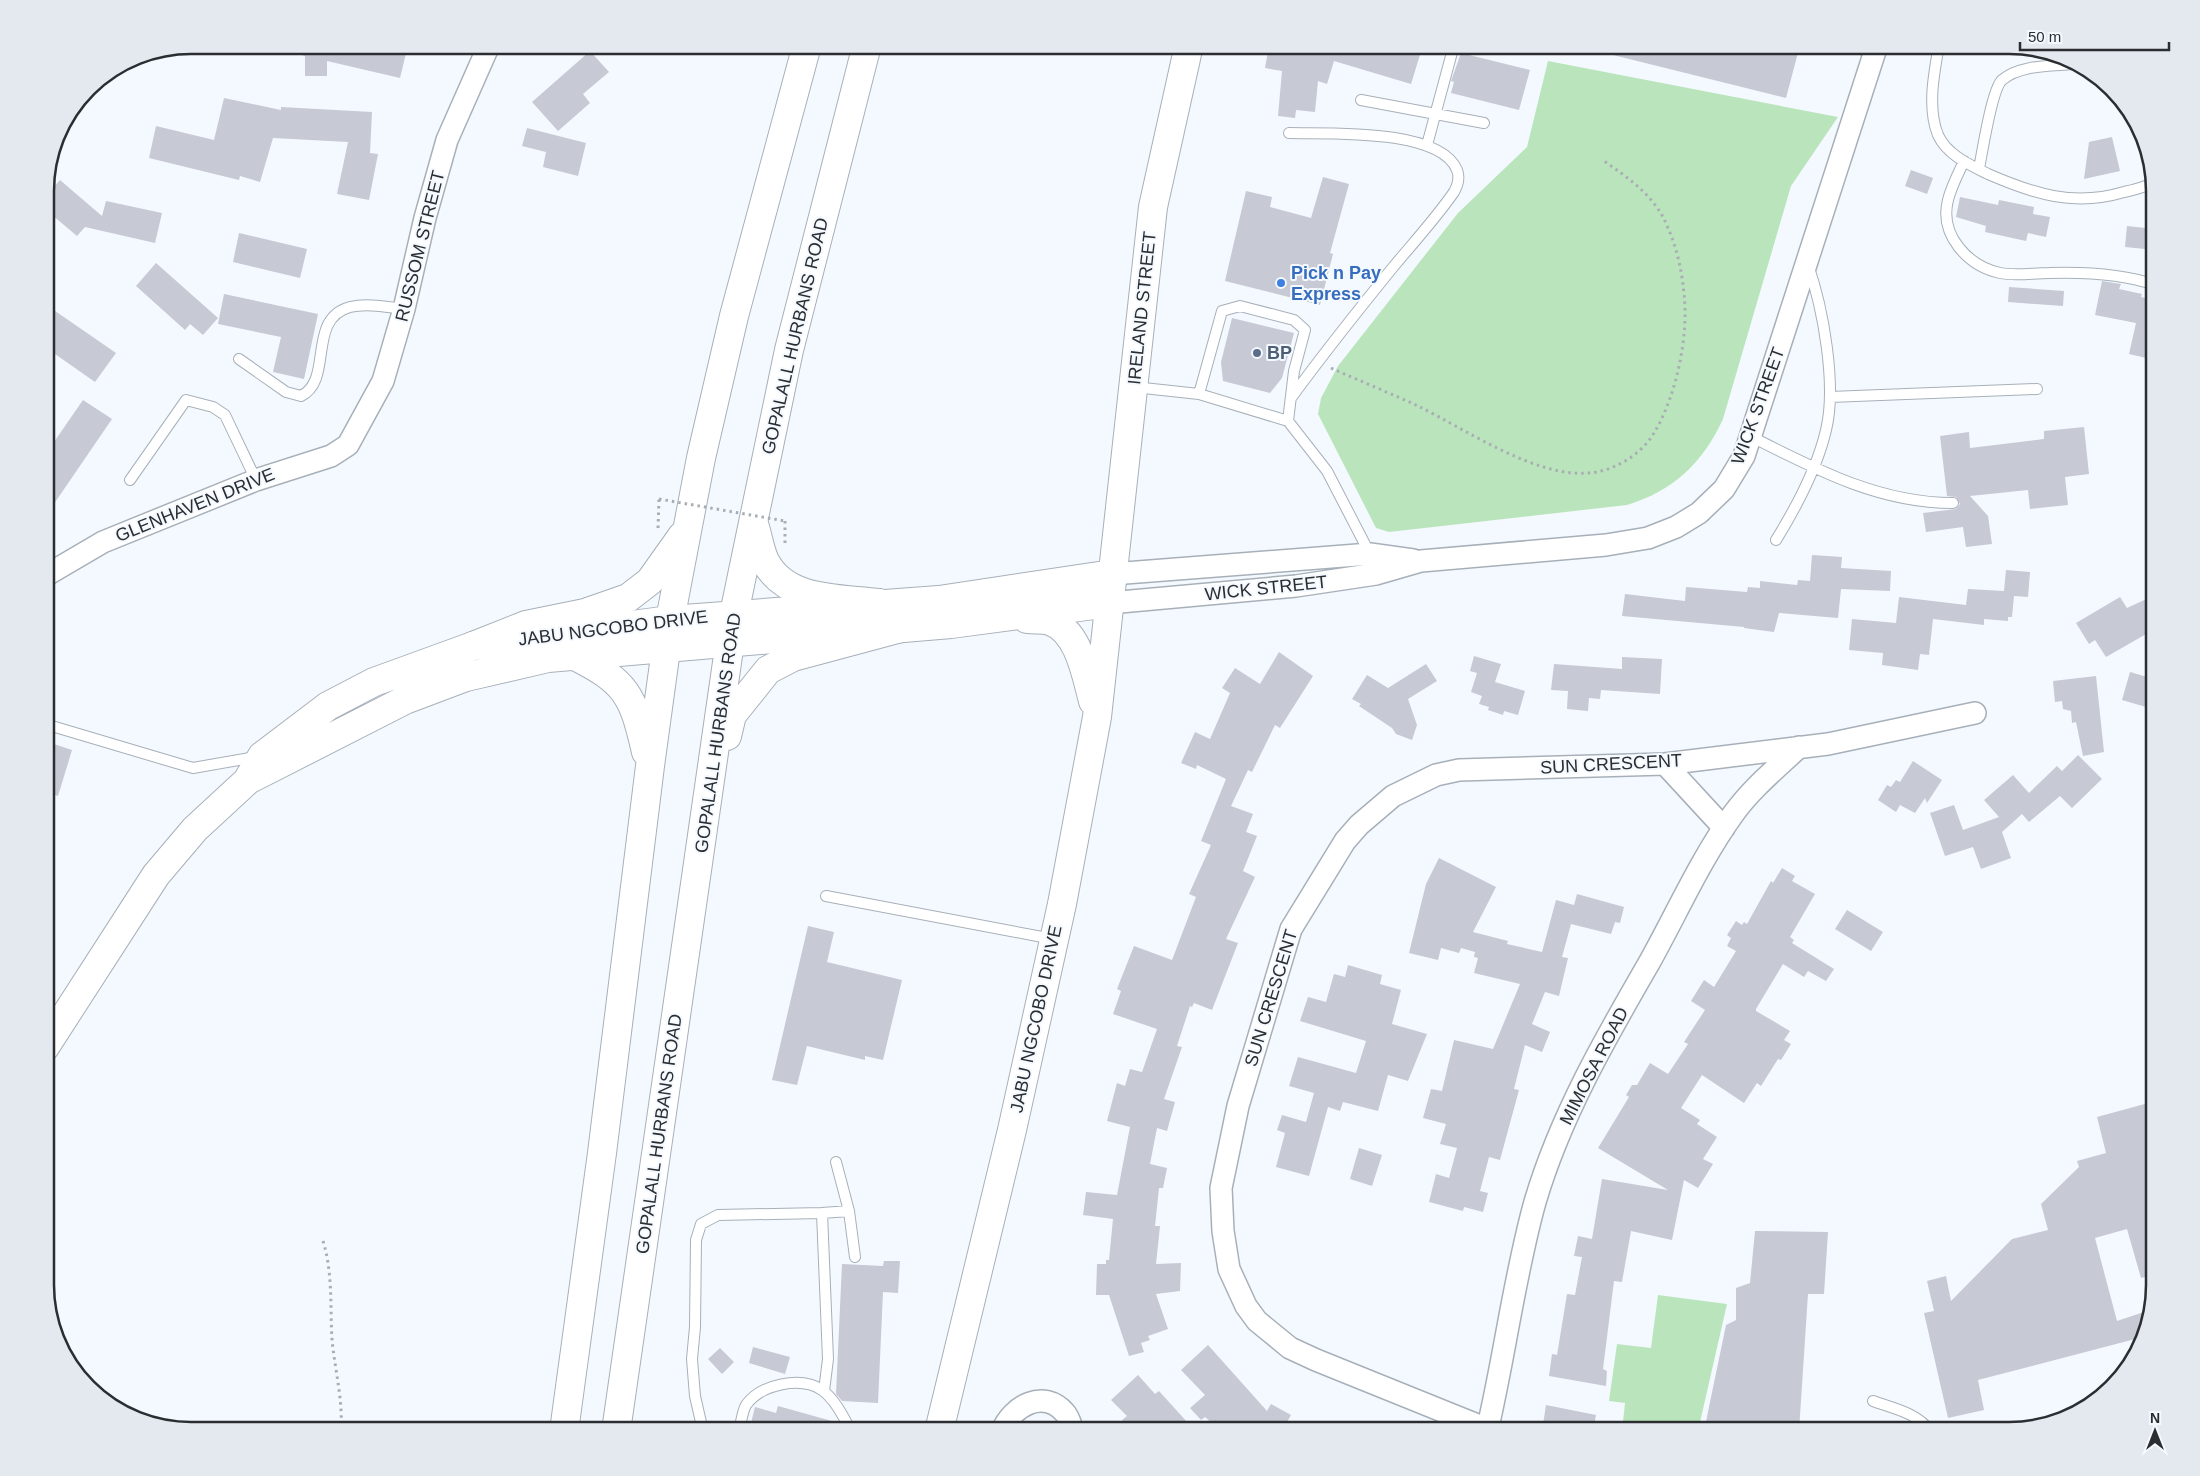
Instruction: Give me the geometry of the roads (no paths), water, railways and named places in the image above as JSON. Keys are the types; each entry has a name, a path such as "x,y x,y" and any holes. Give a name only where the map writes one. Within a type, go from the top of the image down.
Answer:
{"main road":[{"path":"565,1422 670,620 700,458 734,316 805,54"},
{"name":"GOPALALL HURBANS ROAD","path":"617,1422 702,847 734,614 789,350 865,54"},
{"name":"IRELAND STREET","path":"1112,574 1153,208 1188,54"},
{"path":"753,521 765,561 780,580 788,586 809,595 879,602"},
{"path":"473,646 526,625 585,613 628,598 650,582 689,523"},
{"name":"JABU NGCOBO DRIVE","path":"247,781 262,756 328,706 374,682 473,646 670,620 879,602 939,600 1112,574 1097,717 1054,939 1012,1130 941,1422"},
{"name":"JABU NGCOBO DRIVE","path":"54,1033 156,875 195,829 247,781 405,700 466,677 548,658 951,624 1109,603"},
{"path":"1000,616 1050,621 1062,628 1081,654 1097,717"},
{"path":"702,847 732,715 768,670 793,657 900,628"},
{"path":"573,655 616,680 629,696 637,714 650,766"}],"street":[{"name":"RUSSOM STREET","path":"348,445 383,381 404,309 425,218 447,140 485,54"},
{"name":"WICK STREET","path":"1109,603 1296,586 1376,574 1421,561 1606,545 1648,538 1676,527 1699,513 1724,489 1744,456 1874,54"},
{"name":"GLENHAVEN DRIVE","path":"54,571 103,542 256,480 331,456 348,445"},
{"name":"WICK STREET","path":"1112,574 1370,554 1421,561"},
{"name":"SUN CRESCENT","path":"1467,1422 1290,1348 1257,1321 1246,1306 1229,1269 1223,1231 1222,1188 1238,1106 1291,929 1345,841 1359,824 1376,809 1415,784 1436,775 1459,770 1665,764 1799,747 1878,734 1975,713"},
{"name":"MIMOSA ROAD","path":"1489,1422 1520,1264 1536,1201 1568,1112 1604,1043 1724,828 1754,789 1799,747"},
{"path":"1665,764 1724,828"},
{"path":"1008,1422 1017,1408 1032,1402 1050,1402 1066,1413 1070,1422"}],"lane":[{"path":"1427,145 1452,54"},
{"path":"1938,54 1933,97 1936,128 1944,145 1964,161 2025,190 2063,199 2111,196 2146,184"},
{"path":"1979,169 1994,96 2001,80 2023,70 2063,65"},
{"path":"1361,100 1484,123"},
{"path":"1289,134 1358,135 1427,145 1447,156 1458,172 1458,182 1454,191 1317,362 1291,398"},
{"path":"1964,161 1948,202 1948,216 1954,239 1970,261 1980,267 2003,274 2052,273 2096,275 2129,278 2146,283"},
{"path":"1776,540 1795,508 1813,468 1827,428 1830,397 1822,320 1807,262"},
{"path":"239,359 286,392 302,396 310,391 316,382 327,327 336,312 352,306 404,309"},
{"path":"1199,394 1222,311 1240,306 1294,320 1305,330 1294,371 1288,421"},
{"path":"1133,387 1199,394 1288,421 1328,471 1370,554 1376,574"},
{"path":"1830,397 2037,389"},
{"path":"130,480 186,400 213,407 225,415 256,480"},
{"path":"1750,436 1813,468 1885,495 1930,503 1953,503"},
{"path":"54,727 193,768 262,756"},
{"path":"826,896 1054,939"},
{"path":"836,1162 849,1211 855,1257"},
{"path":"701,1422 694,1396 692,1359 695,1326 696,1240 701,1224 718,1215 849,1211"},
{"path":"822,1213 828,1359 824,1391"},
{"path":"742,1422 746,1406 767,1388 807,1383 824,1391 846,1422"},
{"path":"1873,1401 1912,1416 1922,1422"}],"place":[{"name":"Pick n Pay Express","path":"1281,283"},
{"name":"BP","path":"1257,353"}]}
